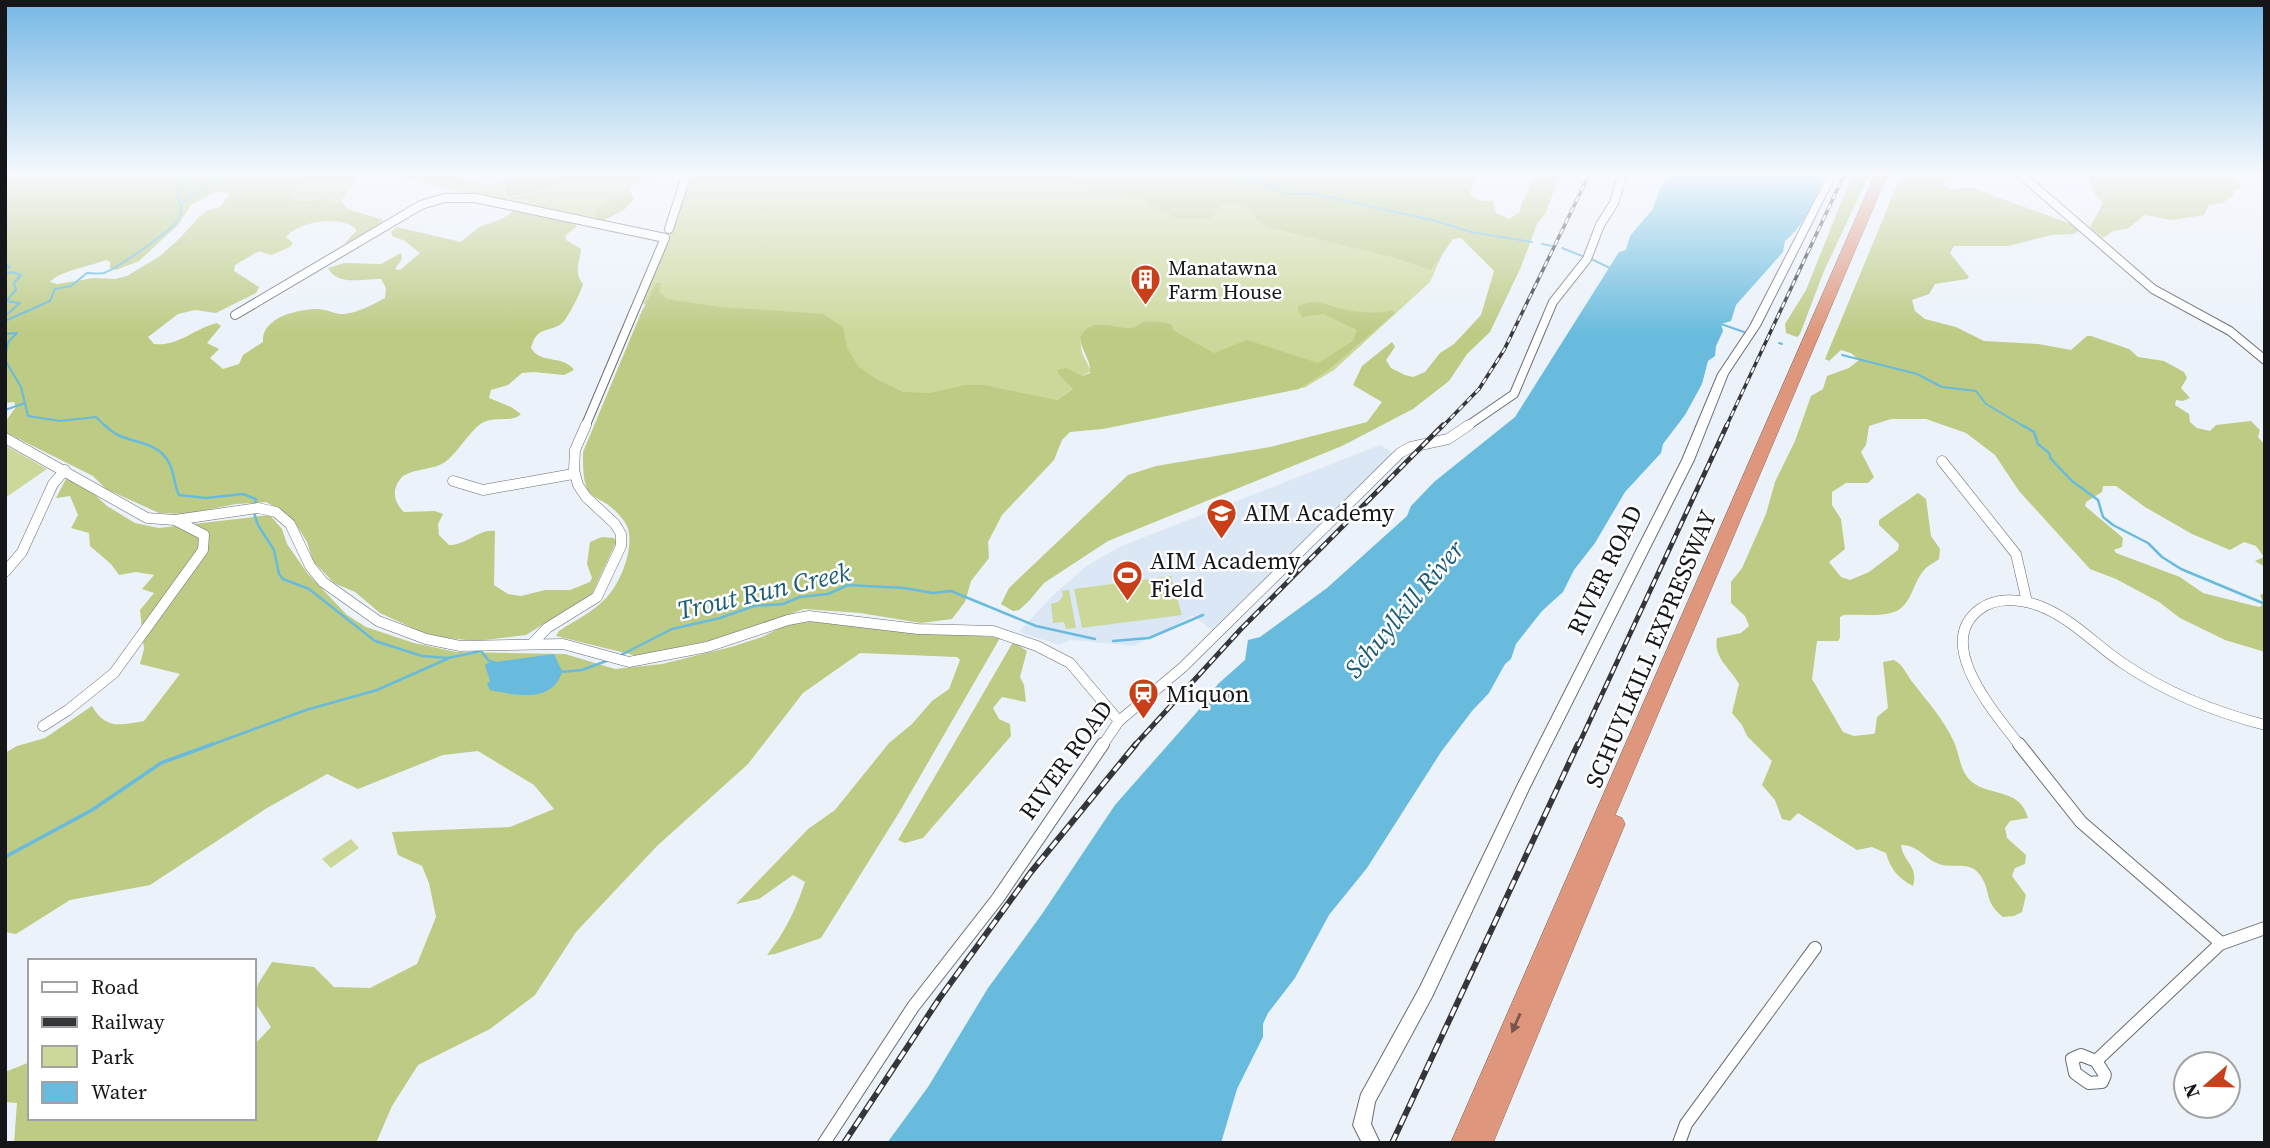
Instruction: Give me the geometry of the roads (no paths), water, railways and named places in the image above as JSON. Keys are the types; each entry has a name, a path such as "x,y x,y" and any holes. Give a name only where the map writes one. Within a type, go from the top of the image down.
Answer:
{"highway":[{"name":"SCHUYLKILL EXPRESSWAY","path":"1463,1143 1859,227"},
{"name":"SCHUYLKILL EXPRESSWAY","path":"1480,1143 1868,227"}],"street":[{"path":"235,315 385,227"},
{"path":"533,643 547,628 597,597 621,546 621,531 587,500 575,483 575,450 665,238 612,227"},
{"name":"RIVER ROAD","path":"824,1143 913,1007 998,898 1119,720 1183,667 1401,453 1411,447 1448,439 1514,394 1553,302 1587,259 1599,227"},
{"name":"RIVER ROAD","path":"1371,1143 1362,1125 1367,1100 1426,992 1500,834 1688,460 1723,374 1755,326 1806,227"},
{"path":"2080,227 2147,285 2230,331 2265,360"},
{"path":"5,438 141,516 154,520 175,520 254,509 276,512 285,519 318,577 386,625 418,637 453,645 564,644 592,650 617,660 636,661 707,648 788,620 809,616 918,629 993,631 1037,646 1070,663 1119,720"},
{"path":"1942,461 2016,554 2027,602"},
{"path":"5,572 22,552 53,484 65,470"},
{"path":"453,481 483,490 573,474"},
{"path":"43,726 114,673 203,550 204,535 175,520"},
{"path":"2221,943 2068,808 1978,686 1964,657 1966,626 1977,610 1995,601 2027,602 2059,615 2125,665 2167,690 2209,708 2265,725"},
{"path":"2096,1061 2221,943 2265,928"},
{"path":"1679,1143 1682,1130 1707,1094 1815,948"}],"water":[{"name":"Schuylkill River","path":"1638,227 1799,227 1785,241 1783,252 1736,305 1731,321 1721,324 1723,331 1715,356 1708,361 1702,384 1685,415 1663,444 1661,453 1625,492 1595,543 1574,570 1563,592 1542,611 1516,644 1511,659 1505,664 1489,693 1441,752 1367,868 1329,915 1295,978 1268,1013 1263,1024 1263,1037 1237,1089 1221,1143 887,1143 928,1087 988,988 1042,914 1115,805 1197,712 1218,684 1245,660 1248,640 1260,637 1327,588 1407,516 1411,506 1434,482 1515,417 1619,252 1626,250 1630,236"},
{"path":"554,654 562,671 551,689 532,695 490,690 485,665 488,663"}],"waterway":[{"path":"5,321 50,301 55,289 71,286 87,273 104,273 111,270 172,227"},
{"path":"1454,227 1532,242"},
{"path":"1542,244 1552,246"},
{"path":"1562,248 1585,257"},
{"path":"1591,259 1610,268"},
{"path":"5,263 10,267 5,270"},
{"path":"5,274 12,272 21,275 14,283 16,290 6,301 20,303 5,316"},
{"path":"1721,324 1744,332"},
{"path":"5,334 17,333 8,342 5,359"},
{"path":"1842,355 1917,374 1942,387 1976,391 1986,404 2025,427"},
{"path":"5,360 21,387 25,403"},
{"path":"5,410 25,403"},
{"path":"25,403 28,416 60,421 96,417 106,427"},
{"path":"105,425 119,436 159,451 171,467 179,495 206,498 243,494 256,499 254,507"},
{"path":"2022,425 2034,432 2038,444 2072,481 2098,500 2103,517 2113,525 2148,543 2162,557 2181,569 2265,604"},
{"path":"254,513 258,525 274,550 279,574 283,579 309,589 375,641 422,656 448,658 481,651 489,661 496,663"},
{"name":"Trout Run Creek","path":"621,655 672,629 720,618 754,606 783,604 800,597 828,594 848,585 904,588 933,593 951,591 1036,626 1095,639"},
{"name":"Trout Run Creek","path":"1113,641 1149,638 1203,615"},
{"path":"208,746 306,710 377,690 447,659"},
{"name":"Trout Run Creek","path":"561,672 582,670 609,660"},
{"path":"5,857 92,810 161,763 213,744"}],"railway":[{"path":"1442,427 1479,389 1504,350 1564,227"},
{"path":"1726,427 1820,227"},
{"path":"1134,746 1240,630 1443,425"},
{"path":"1578,746 1727,425"},
{"path":"844,1143 939,999 1031,872 1136,744"},
{"path":"1392,1143 1578,744"}],"place":[{"name":"Manatawna Farm House","path":"1145,307"},
{"name":"AIM Academy","path":"1221,540"},
{"name":"AIM Academy Field","path":"1127,602"},
{"name":"Miquon","path":"1143,721"}]}
